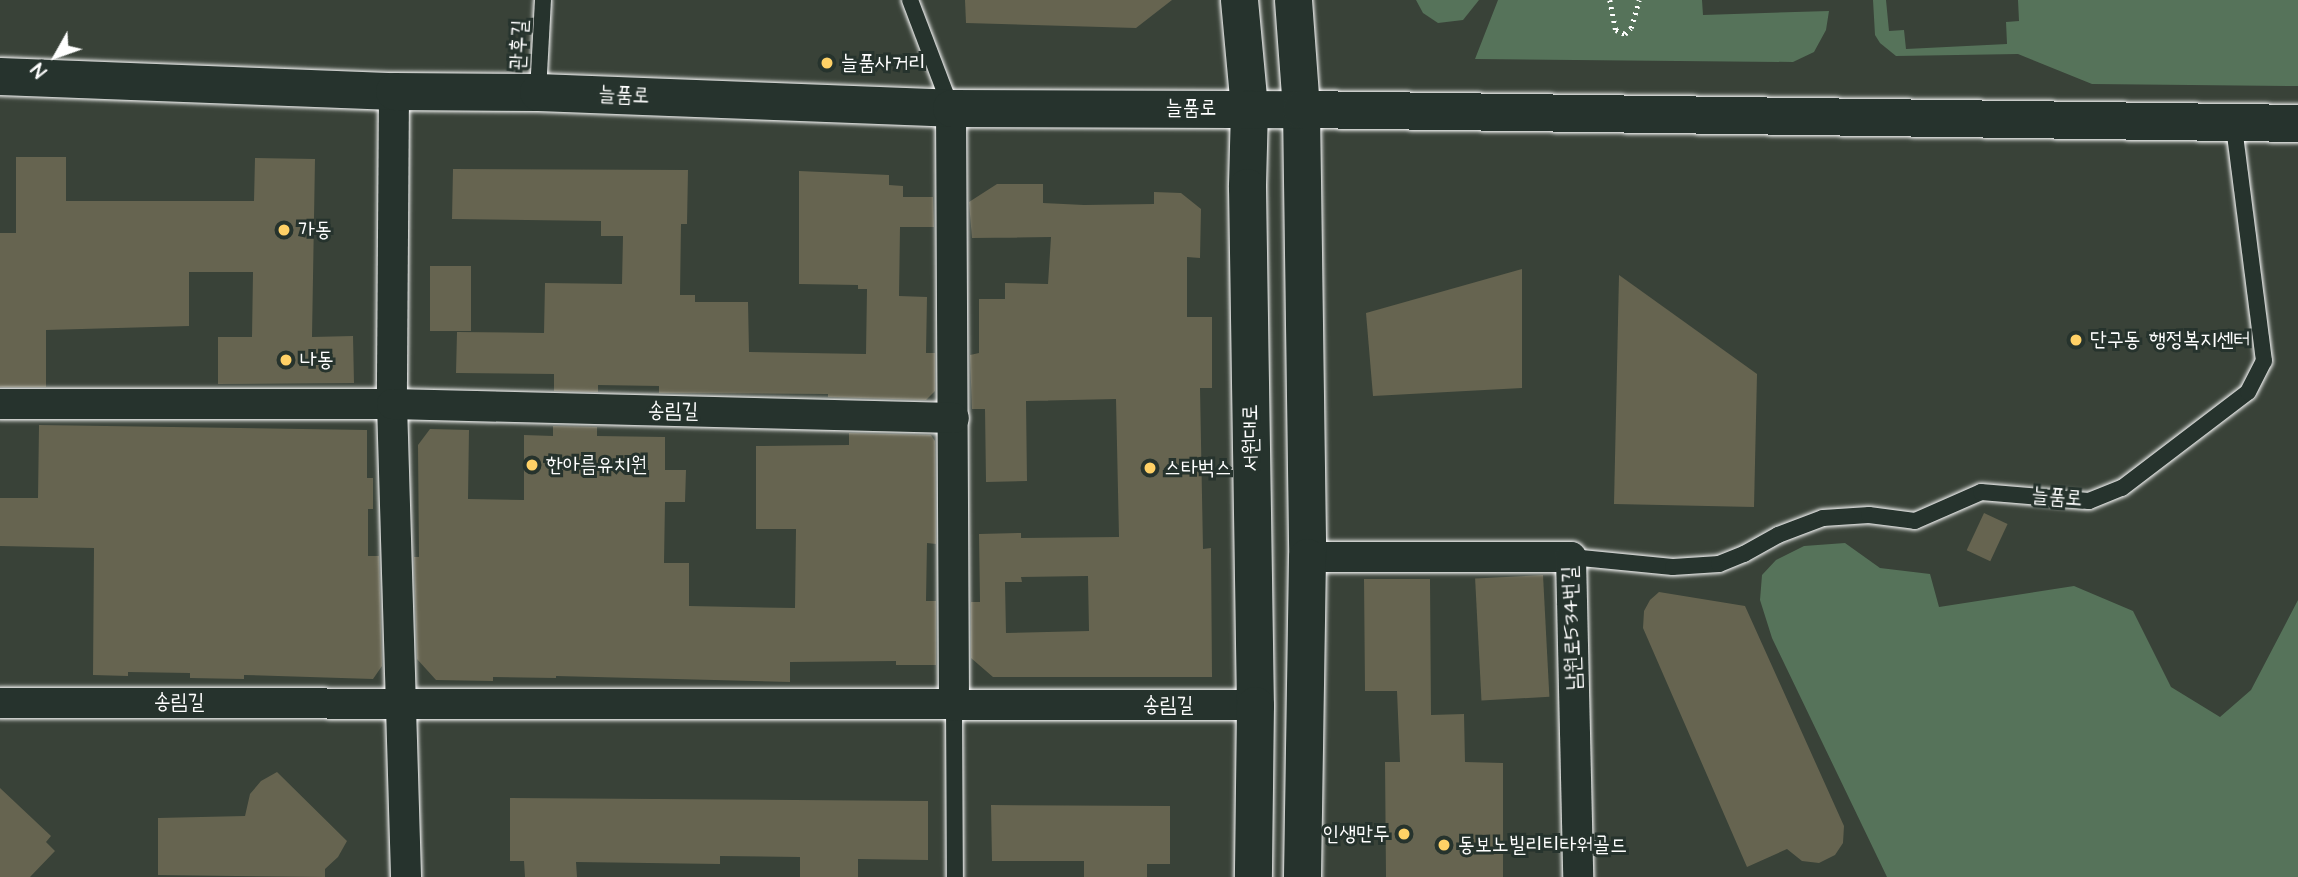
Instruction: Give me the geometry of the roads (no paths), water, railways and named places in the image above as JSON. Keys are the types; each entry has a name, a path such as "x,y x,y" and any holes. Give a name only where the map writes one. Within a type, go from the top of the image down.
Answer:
{"street":[{"name":"서원대로","path":"1239,0 1249,108 1247,187 1255,705 1253,877"},
{"path":"1293,0 1301,109 1307,557 1302,877"},
{"name":"늘품로","path":"0,76 394,91 538,92 951,108 1301,109"},
{"path":"394,91 391,404 406,877"},
{"path":"951,108 954,706"},
{"path":"1301,109 2298,123"},
{"name":"송림길","path":"0,404 391,404 954,418"},
{"name":"남원로534번길","path":"1307,557 1571,557 1578,877"},
{"name":"송림길","path":"0,703 401,701 954,706 1255,705"}],"lane":[{"name":"관후길","path":"538,92 543,0"},
{"path":"910,0 951,108"},
{"name":"늘품로","path":"1571,557 1673,567 1719,564 1778,535 1823,518 1869,516 1915,521 1981,492 2089,500 2122,488 2248,392 2264,361 2233,120"},
{"path":"954,706 955,877"}],"place":[{"name":"늘품사거리","path":"827,63"},
{"name":"가동","path":"284,230"},
{"name":"단구동 행정복지센터","path":"2076,340"},
{"name":"나동","path":"286,360"},
{"name":"한아름유치원","path":"532,465"},
{"name":"스타벅스","path":"1150,468"},
{"name":"인생만두","path":"1404,834"},
{"name":"동보노빌리티타워골드","path":"1444,845"}]}
